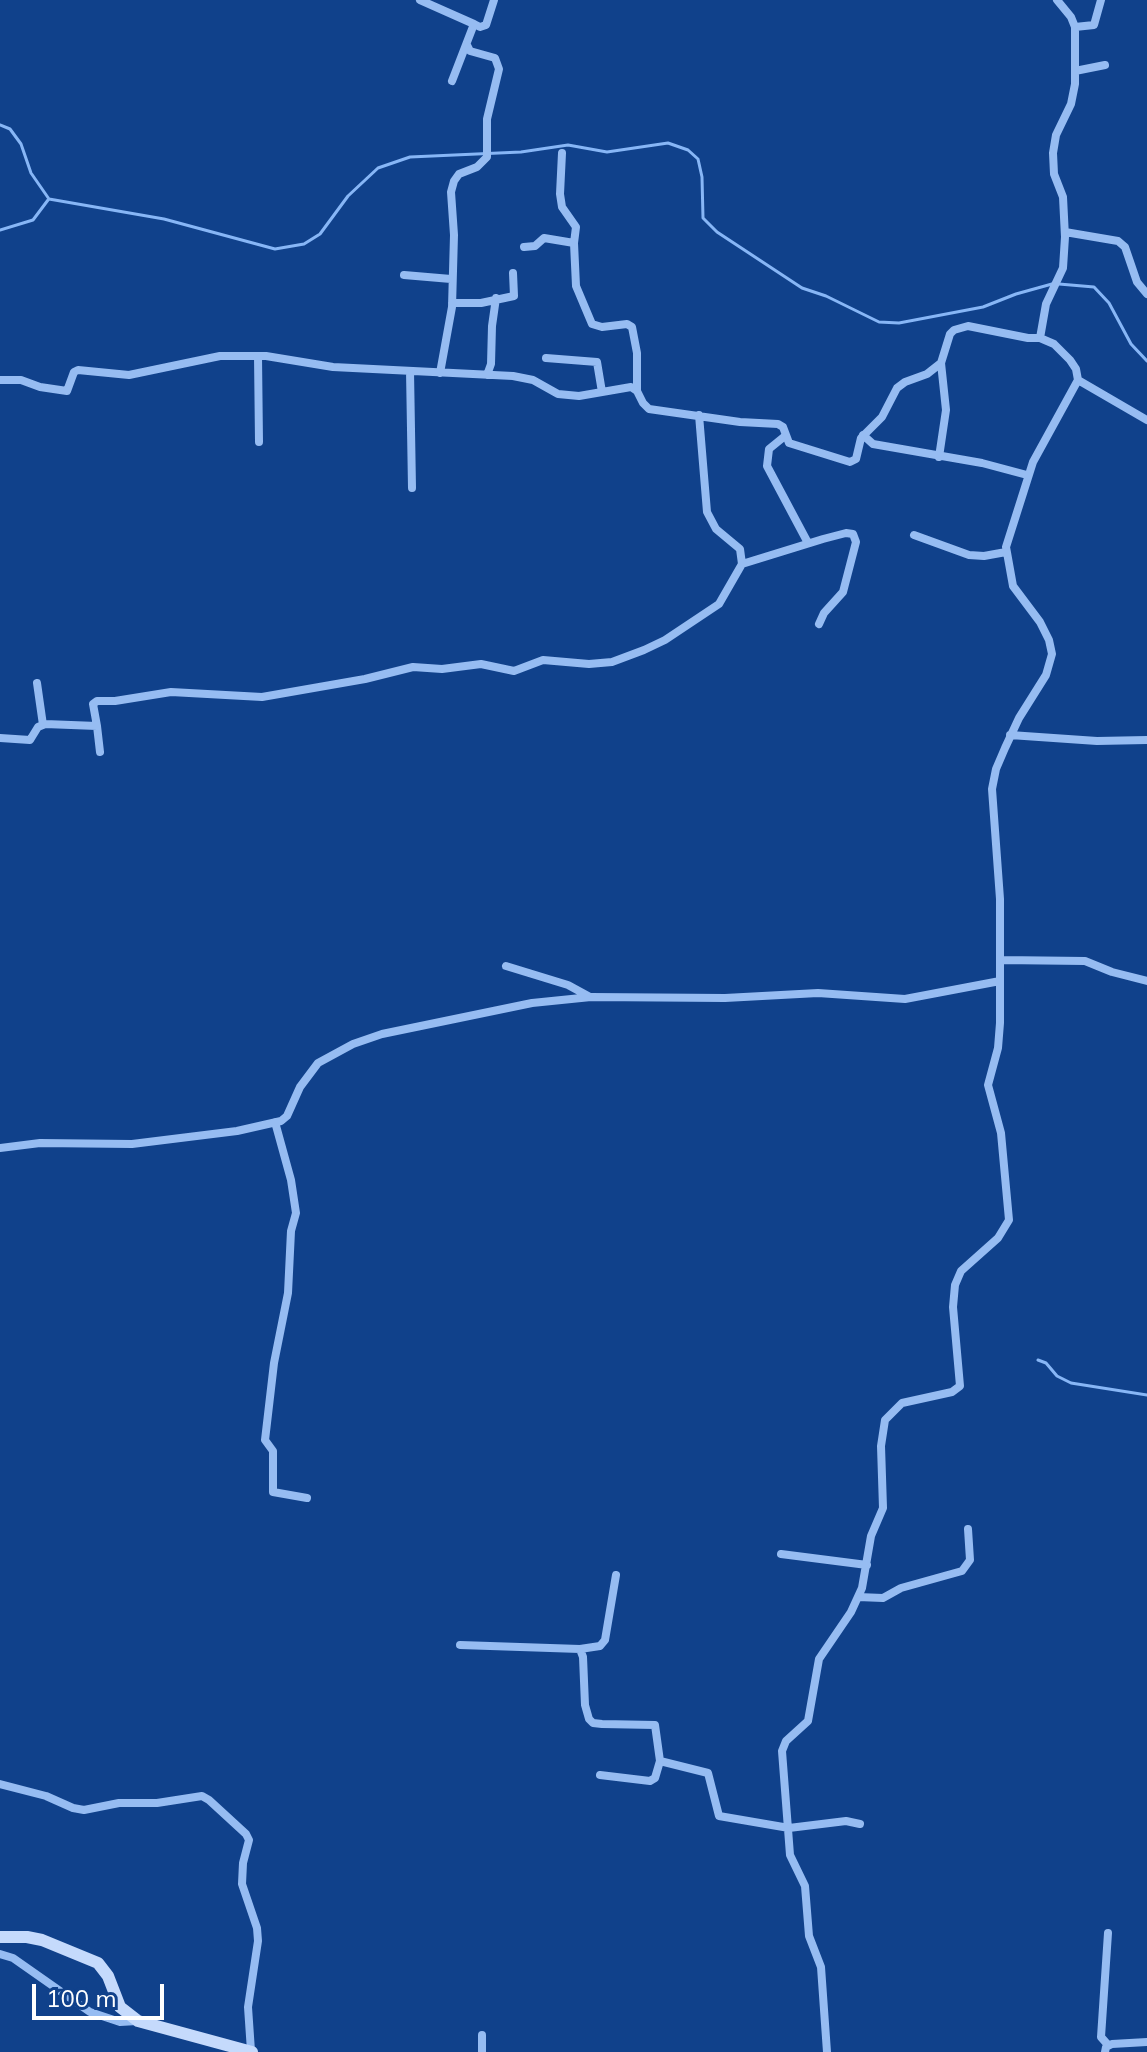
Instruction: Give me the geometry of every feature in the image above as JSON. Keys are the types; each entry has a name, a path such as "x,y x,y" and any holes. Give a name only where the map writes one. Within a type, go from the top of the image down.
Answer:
{"street":[{"path":"420,0 480,27 486,25 494,0"},
{"path":"1040,338 1046,304 1063,268 1063,197 1054,174 1053,153 1056,135 1071,104 1075,71 1075,27 1057,0"},
{"path":"1075,27 1094,25 1101,0"},
{"path":"452,81 474,24"},
{"path":"440,373 452,303 454,235 450,203 454,181 459,174 480,165 487,157 487,119 499,69 495,58 470,51 467,45"},
{"path":"1075,71 1105,65"},
{"path":"562,153 560,194 562,207 576,227 576,286 592,324 602,327 627,324 632,327 637,353 637,391 649,409 740,422 778,424 783,427 786,441 850,462 856,459 863,435 882,417 900,385 927,374 941,363"},
{"path":"1065,232 1118,241 1125,247 1137,282 1147,294"},
{"path":"524,247 535,246 544,238 574,243"},
{"path":"452,303 481,303 515,295 513,273"},
{"path":"404,275 451,279"},
{"path":"487,375 491,364 496,298"},
{"path":"827,2052 823,1976 809,1936 805,1886 790,1855 783,1745 808,1721 819,1659 858,1597 871,1536 883,1508 881,1446 885,1420 902,1403 952,1392 960,1386 953,1307 955,1285 961,1271 998,1238 1009,1220 1001,1133 988,1085 998,1048 1001,960 992,789 996,769 1010,735 1046,675 1052,654 1040,622 1013,586 1006,552 1027,475 1051,425 1078,380 1070,360 1054,344 1040,338 959,327 950,334 941,363 946,410 939,457"},
{"path":"0,380 21,380 67,391 74,372 78,370 129,375 209,357 258,356 333,367 533,380 558,394 579,396 631,387 637,391"},
{"path":"258,356 259,442"},
{"path":"546,358 597,362 602,392"},
{"path":"410,371 412,488"},
{"path":"1078,380 1147,420"},
{"path":"100,752 93,706 97,701 171,692 262,697 421,667 442,669 481,664 508,671 543,660 589,664 612,662 665,640 719,604 742,564 740,549 711,524 707,512 699,415"},
{"path":"863,435 873,444 982,463 1027,475"},
{"path":"785,436 769,449 767,466 808,543"},
{"path":"742,564 808,543 853,534 856,539 843,592 824,613 819,624"},
{"path":"914,535 969,555 1006,552"},
{"path":"37,683 43,725"},
{"path":"0,738 30,740 38,727 43,725 97,726"},
{"path":"1010,735 1097,741 1147,740"},
{"path":"1001,960 1076,960 1147,981"},
{"path":"506,966 543,976 591,997"},
{"path":"0,1148 40,1143 132,1144 237,1131 275,1122 287,1116 300,1087 318,1063 353,1044 382,1034 532,1003 591,997 715,998 818,993 905,999 1000,981"},
{"path":"275,1122 291,1180 296,1213 291,1231 288,1293 274,1363 265,1440 273,1451 273,1492 307,1498"},
{"path":"858,1597 883,1598 901,1588 962,1571 970,1560 968,1529"},
{"path":"781,1554 867,1565"},
{"path":"460,1645 580,1649 600,1646 605,1640 616,1575"},
{"path":"580,1649 589,1719 602,1724 653,1723 657,1730 660,1761 655,1778 650,1781 600,1775"},
{"path":"660,1761 708,1773 719,1816 789,1828 846,1821 860,1824"},
{"path":"0,1784 84,1810 119,1803 157,1803 202,1796 246,1834 249,1840 242,1884 257,1928 258,1941 248,2007 252,2052 138,2021 120,2022 90,2012 13,1958 0,1954"},
{"path":"1108,1933 1101,2037 1107,2049 1147,2042"},
{"path":"0,1937 42,1940 98,1963 108,1976 120,2007 138,2021"},
{"path":"482,2035 482,2052"}],"waterway":[{"path":"0,125 10,129 21,144 31,173 49,199 164,219 275,249 304,244 320,234 348,196 378,168 410,157 521,152 568,145 607,152 668,143 688,150 698,159 702,177 703,218 717,232 802,288 879,322 899,323 983,307 1052,284"},
{"path":"0,230 33,220 48,200"},
{"path":"1059,284 1094,287 1109,303 1131,344 1147,361"},
{"path":"1038,1360 1071,1383 1147,1395"}]}
